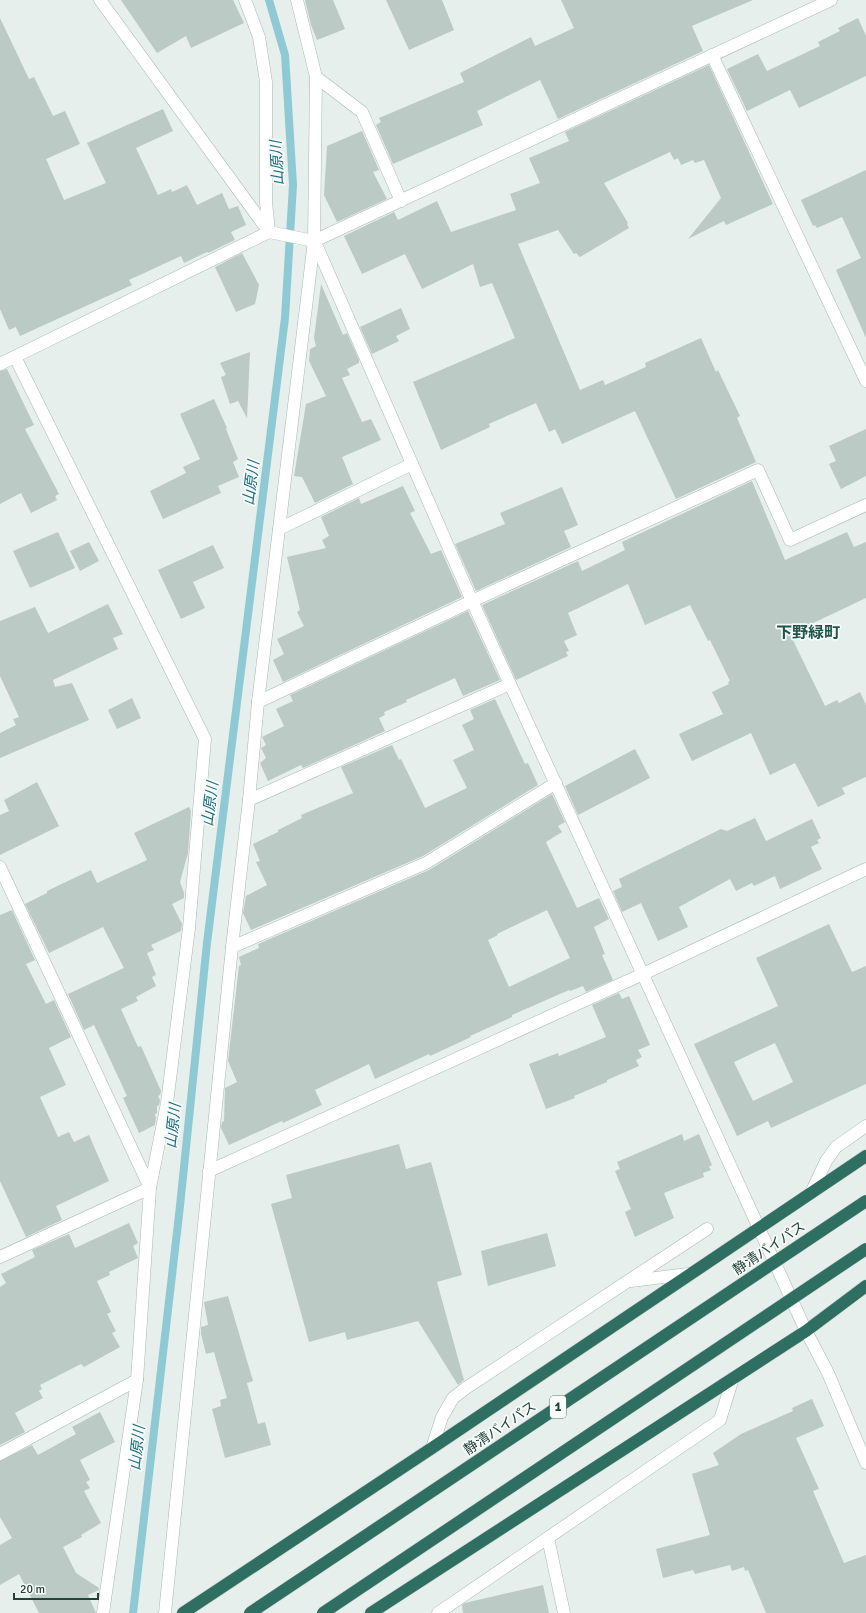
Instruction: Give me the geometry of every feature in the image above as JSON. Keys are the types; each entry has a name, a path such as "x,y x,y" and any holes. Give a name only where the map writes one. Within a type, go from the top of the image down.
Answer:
{"highway":[{"path":"183,1613 432,1448 688,1274 866,1156"},
{"name":"静清バイパス","path":"250,1613 866,1201"},
{"path":"323,1613 866,1249"},
{"path":"371,1613 806,1331 863,1290"}],"street":[{"path":"100,0 269,232"},
{"path":"245,0 259,37 266,82 266,202 269,232"},
{"path":"165,1613 258,702 314,241 316,77 297,0"},
{"path":"0,364 269,232 314,241 831,0"},
{"path":"712,55 866,381"},
{"path":"316,77 362,112 401,201"},
{"path":"314,241 472,601 758,1227 806,1331 828,1373 866,1463"},
{"path":"15,357 205,739 190,928 167,1103 150,1188 137,1380 103,1613"},
{"path":"279,529 412,464"},
{"path":"258,702 472,601 758,470 790,540 866,505"},
{"path":"249,800 510,684"},
{"path":"232,947 426,863 556,783"},
{"path":"0,867 150,1188"},
{"path":"209,1171 643,974 866,870"},
{"path":"812,1192 826,1161 836,1147 866,1126"},
{"path":"0,1257 150,1188"},
{"path":"432,1448 442,1417 453,1398 707,1229"},
{"path":"626,1282 688,1274"},
{"path":"438,1613 720,1420 733,1378"},
{"path":"0,1454 137,1380"},
{"path":"548,1538 564,1613"}],"building":[{"path":"121,0 233,0 244,23 191,48 186,36 157,53"},
{"path":"305,0 333,0 345,29 317,40 311,25"},
{"path":"386,0 442,0 454,30 409,50"},
{"path":"561,0 753,0 692,26 703,51 558,119 540,80 477,111 483,125 393,164 376,125 381,122 379,118 464,82 460,73 531,37 535,46 574,28"},
{"path":"0,18 29,79 34,77 53,116 65,111 80,144 46,159 64,200 106,183 87,143 163,109 173,131 136,148 158,195 171,189 172,192 187,185 197,205 222,193 229,209 238,206 246,225 231,232 235,240 184,263 181,256 129,280 132,285 20,336 16,327 9,330 0,309"},
{"path":"858,18 866,36 866,76 799,108 790,90 747,111 727,69 758,54 767,71 820,46 818,42 840,31 838,28"},
{"path":"709,65 773,204 726,225 724,221 688,239 721,198 704,160 695,163 693,160 681,165 678,158 674,160 670,152 604,183 628,223 629,228 580,257 576,253 574,254 558,230 518,244 580,390 603,380 605,385 646,367 645,363 701,338 716,372 718,370 740,416 737,418 756,462 676,499 635,411 562,444 555,429 549,432 536,403 489,424 490,427 441,450 413,382 515,338 492,283 480,287 473,264 422,289 405,254 362,274 344,236 394,212 398,220 437,201 451,232 516,210 510,194 540,183 529,158 569,141 565,132"},
{"path":"362,131 379,170 373,172 387,199 337,222 324,195 327,146"},
{"path":"866,170 866,338 836,270 861,258 842,217 817,228 815,225 813,226 801,200"},
{"path":"242,253 259,285 255,304 236,312 215,267"},
{"path":"321,284 343,335 347,333 359,360 359,363 347,369 350,375 342,378 362,422 371,419 381,440 342,457 353,484 315,503 302,477 294,476 306,404 326,396 309,361 310,349 316,346 314,338"},
{"path":"401,308 410,329 396,336 399,341 372,354 360,327"},
{"path":"250,352 247,418 238,401 230,404 221,377 226,375 220,363"},
{"path":"7,369 34,425 25,429 59,494 55,496 57,500 31,513 21,493 0,504 0,371"},
{"path":"214,399 227,428 226,429 238,459 233,462 239,477 218,486 221,493 163,519 150,491 186,473 183,467 200,459 180,414"},
{"path":"866,429 866,476 841,489 829,464 836,461 829,446"},
{"path":"752,481 785,560 847,532 854,547 866,542 866,598 790,634 825,706 837,700 839,703 860,692 866,705 866,777 842,788 845,794 818,807 795,763 770,775 751,733 692,761 679,734 723,714 712,692 729,684 728,682 730,681 710,640 708,641 690,605 645,625 628,584 568,613 577,635 564,641 569,651 566,652 568,656 516,680 482,605 578,561 582,571 625,550 622,542"},
{"path":"403,486 415,511 410,513 431,554 441,550 462,597 283,682 273,660 284,654 277,639 304,626 297,612 300,610 287,557 326,548 322,540 329,536 321,517 359,498 361,504"},
{"path":"562,487 578,525 564,531 571,547 476,591 455,544 505,524 500,513"},
{"path":"58,532 75,568 30,588 13,551"},
{"path":"89,542 99,561 80,571 70,551"},
{"path":"213,545 224,568 193,582 205,608 181,619 158,570"},
{"path":"108,604 123,634 113,638 118,649 53,680 55,687 72,683 89,720 0,758 0,733 16,725 13,719 19,717 0,676 0,621 35,607 48,633"},
{"path":"468,611 500,680 463,696 455,678 406,700 407,702 384,712 385,715 379,718 385,731 303,768 301,765 268,781 260,763 266,758 261,748 266,745 262,737 284,726 276,709 293,701 290,695"},
{"path":"132,698 141,718 117,729 108,710"},
{"path":"495,699 525,764 528,763 538,785 423,856 251,930 243,913 246,896 267,885 256,862 260,861 253,844 302,818 301,815 353,793 341,767 392,745 399,760 401,759 425,808 467,788 453,760 474,750 462,725 474,719 470,710"},
{"path":"635,749 650,778 578,815 565,786"},
{"path":"37,782 59,826 0,855 0,815 9,811 4,800"},
{"path":"552,794 565,822 558,826 562,832 546,842 577,908 599,898 609,919 594,927 605,954 602,955 613,980 586,992 583,986 570,991 569,990 512,1015 512,1017 430,1056 429,1054 375,1079 369,1064 315,1090 322,1105 229,1145 221,1128 222,1122 224,1121 225,1088 237,1082 228,1061 239,966 241,965 239,957 259,948 258,944 429,870","holes":["547,910 570,958 509,987 488,940 498,935 497,934"]},
{"path":"189,807 191,811 188,853 180,882 184,893 184,898 172,904 182,924 181,931 151,945 154,950 147,953 156,975 152,977 156,986 136,997 138,1001 121,1009 138,1047 141,1046 161,1091 160,1095 158,1096 160,1100 159,1105 157,1106 157,1113 155,1114 155,1125 139,1133 123,1098 127,1096 94,1025 84,1030 68,994 124,968 103,927 49,953 25,904 47,893 47,891 91,870 97,883 147,860 134,833"},
{"path":"755,818 766,841 812,819 821,838 817,840 819,843 811,847 822,869 780,889 775,876 754,886 752,883 736,891 730,879 679,907 688,927 658,941 641,903 622,912 613,891 622,887 619,879 721,829 727,831"},
{"path":"12,910 35,960 26,964 46,1004 54,1000 71,1037 49,1048 66,1085 40,1097 58,1137 69,1132 74,1142 89,1135 109,1181 56,1206 62,1220 26,1237 0,1181 0,915"},
{"path":"829,924 852,972 866,966 866,1084 771,1128 768,1121 737,1136 694,1044 778,1006 756,958","holes":["775,1043 793,1082 753,1101 734,1062"]},
{"path":"619,993 622,999 629,996 650,1045 638,1050 642,1057 636,1060 639,1066 574,1096 575,1098 546,1109 529,1064 558,1053 559,1056 606,1037 592,1005"},
{"path":"682,1134 684,1141 699,1134 712,1165 709,1167 711,1170 703,1173 704,1177 664,1193 674,1218 635,1237 625,1212 631,1209 615,1171 620,1169 617,1162"},
{"path":"399,1144 406,1169 431,1162 462,1275 437,1282 464,1380 458,1385 418,1321 347,1340 345,1332 309,1342 271,1204 292,1198 286,1175"},
{"path":"129,1223 138,1243 133,1246 138,1258 109,1272 110,1275 97,1281 111,1312 107,1314 116,1331 112,1333 120,1347 84,1367 81,1364 40,1385 42,1389 39,1391 43,1398 15,1413 25,1432 0,1445 0,1287 6,1283 1,1274 35,1257 32,1250 69,1234 75,1248"},
{"path":"547,1233 556,1266 488,1286 481,1251"},
{"path":"228,1296 253,1381 247,1383 258,1424 265,1422 271,1445 225,1458 212,1409 221,1406 220,1400 227,1398 214,1352 206,1354 201,1334 201,1327 208,1325 204,1302"},
{"path":"812,1399 824,1426 796,1438 819,1489 813,1491 844,1563 866,1555 866,1613 766,1613 748,1570 745,1571 744,1567 732,1571 730,1565 695,1574 693,1570 663,1578 656,1549 710,1535 692,1474 719,1465 713,1453 741,1434 793,1411 792,1408"},
{"path":"100,1412 115,1442 80,1460 90,1480 86,1482 90,1488 84,1491 101,1523 81,1535 82,1537 63,1547 76,1573 99,1588 99,1590 88,1595 96,1613 39,1613 19,1574 0,1585 0,1545 12,1538 0,1517 0,1461 32,1445 38,1455 76,1434 72,1427"},
{"path":"543,1585 549,1613 463,1613 462,1605 465,1603"}],"waterway":[{"name":"山原川","path":"133,1613 180,1206 207,943 285,318 293,185 285,55 269,0"}],"district":[{"name":"下野緑町","path":"808,633"}]}
